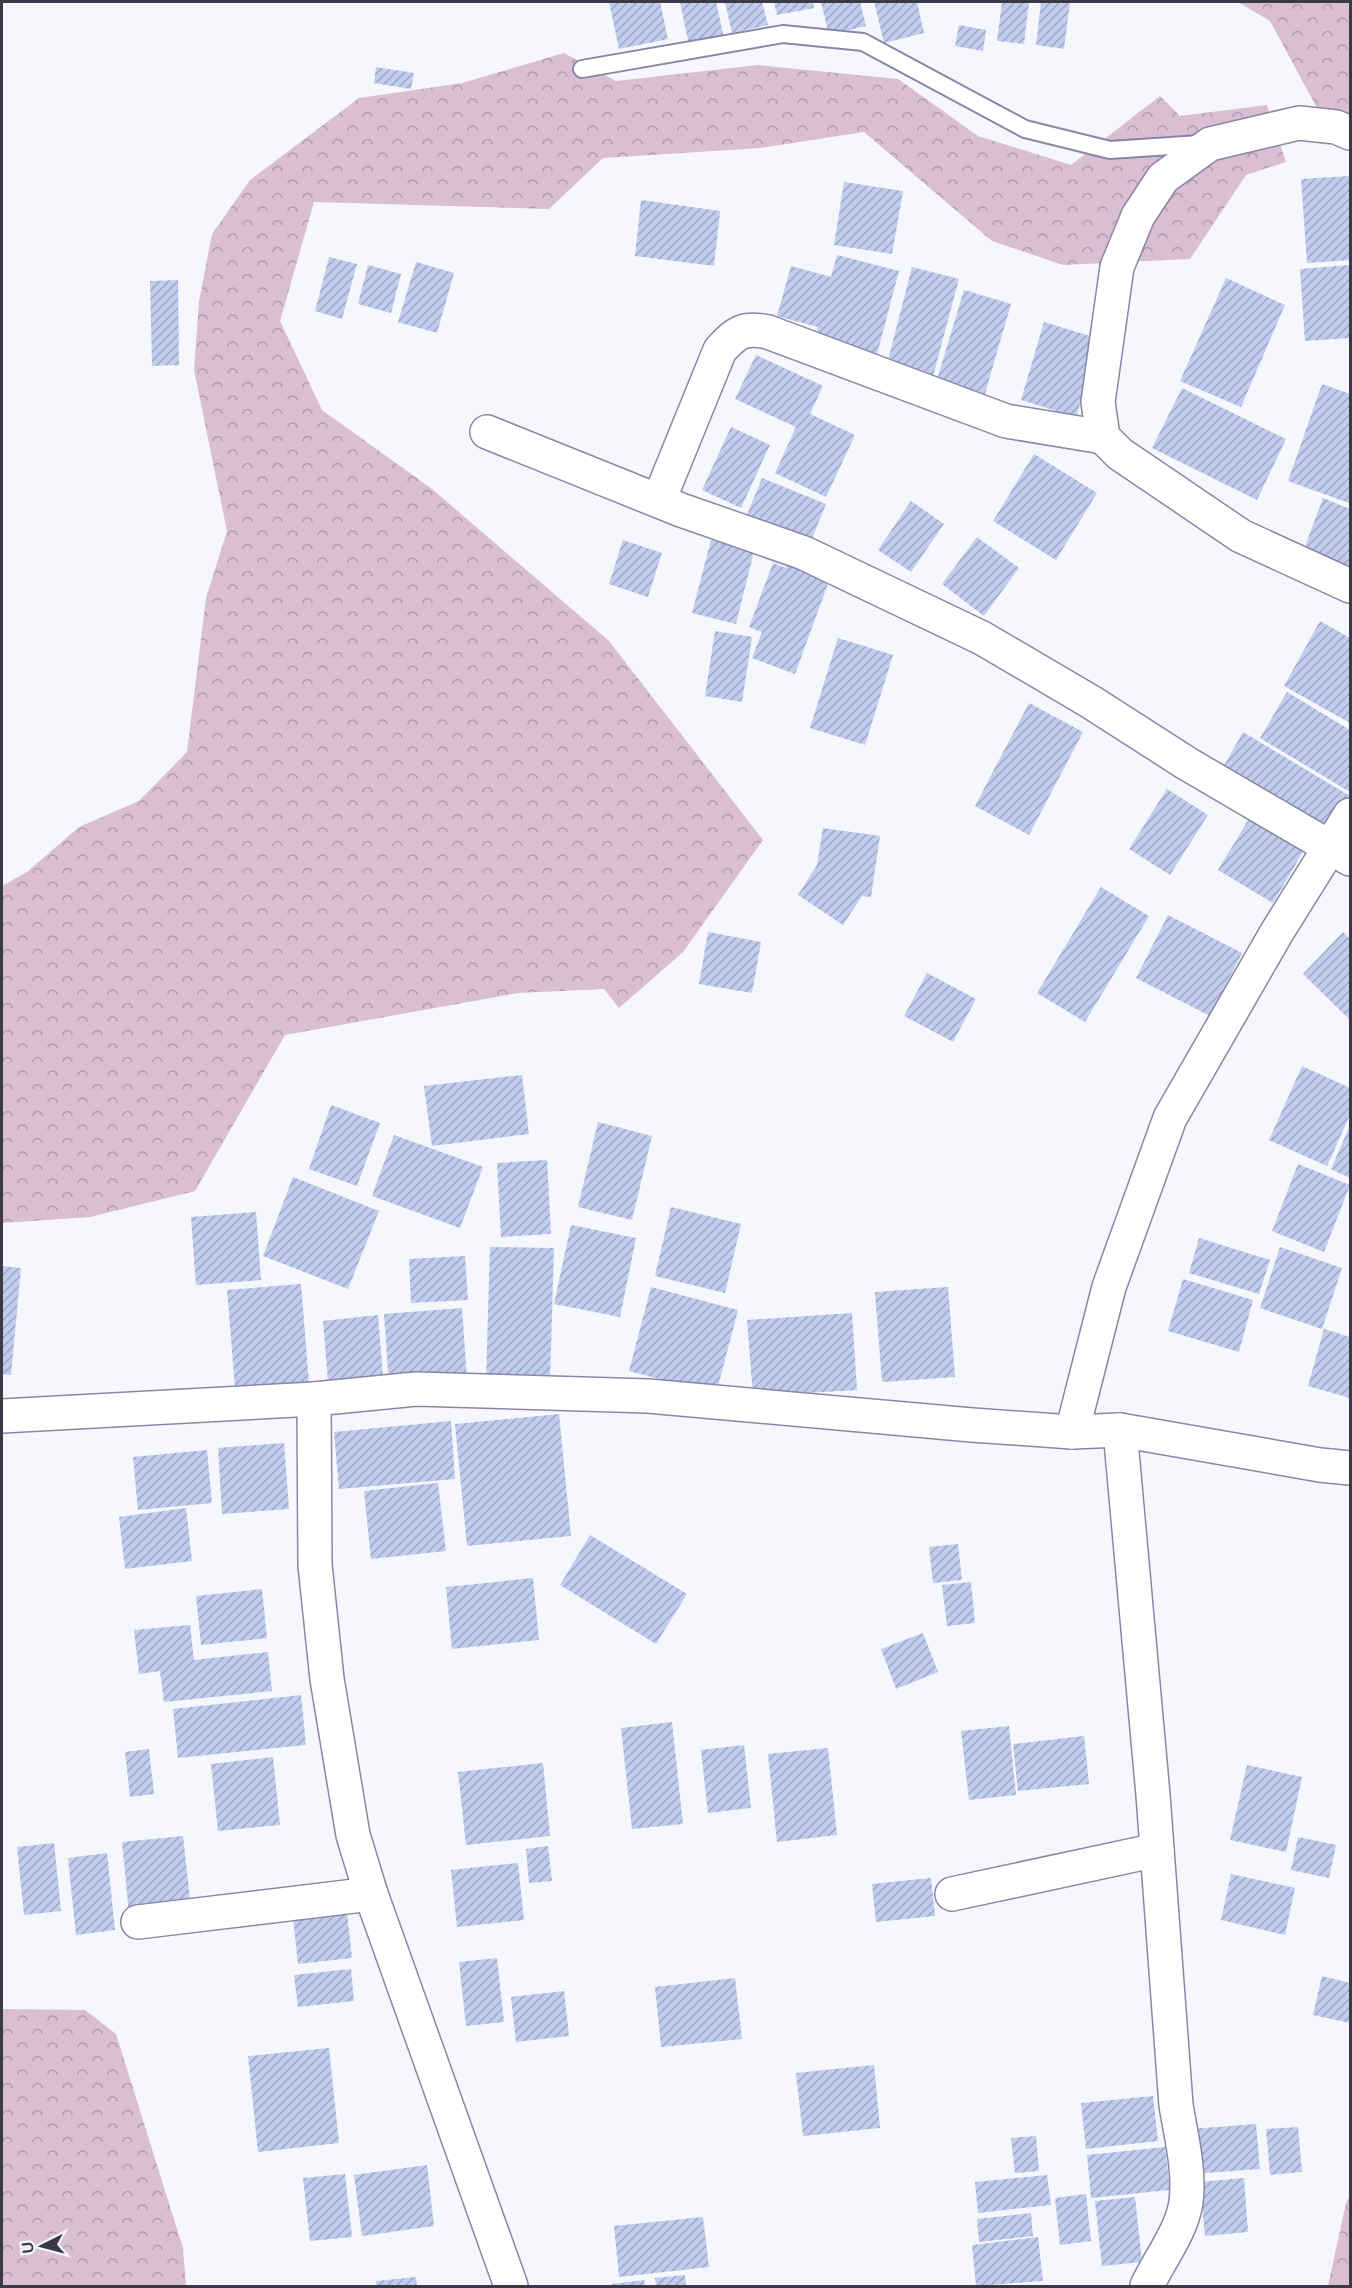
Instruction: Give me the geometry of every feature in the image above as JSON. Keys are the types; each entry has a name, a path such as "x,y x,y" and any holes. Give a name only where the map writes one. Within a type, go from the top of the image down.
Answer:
{"street":[{"path":"1103,437 1098,402 1117,267 1138,216 1163,178 1210,144 1299,123 1336,127 1350,133"},
{"path":"659,500 720,350 737,332 768,332 1006,421 1103,437 1120,454 1241,536 1350,586"},
{"path":"487,432 659,500 804,553 982,638 1341,854"},
{"path":"1072,1432 1109,1287 1170,1118 1277,932 1341,854 1350,815"},
{"path":"2,1416 314,1399 416,1389 648,1396 1072,1432 1120,1430 1320,1465 1350,1468"},
{"path":"314,1399 315,1565 327,1679 353,1835 371,1894 511,2286"},
{"path":"1120,1430 1157,1850 1176,2105 1184,2151 1186,2185 1186,2203 1177,2229 1147,2286"},
{"path":"952,1894 1157,1850"},
{"path":"138,1922 371,1894"}],"lane":[{"path":"582,69 783,34 863,42 1025,129 1110,150 1210,144"}],"green space":[{"path":"1238,2 1350,2 1350,141 1337,145 1270,21"},
{"path":"564,53 616,81 758,65 898,79 978,136 1071,165 1160,96 1180,116 1267,105 1286,162 1246,175 1190,259 1063,265 992,241 864,132 761,148 603,158 549,209 314,202 280,321 322,410 432,489 609,641 763,840 683,952 619,1008 604,989 518,993 285,1035 195,1191 90,1217 2,1223 2,886 27,872 79,827 139,801 187,752 206,598 227,531 194,370 199,302 212,234 250,180 359,98 462,83"},
{"path":"2,2009 85,2010 116,2034 183,2248 186,2286 2,2286"},
{"path":"1350,2195 1350,2286 1328,2286 1346,2203"}],"building":[{"path":"609,2 660,2 668,39 619,49"},
{"path":"680,2 716,2 724,38 689,45"},
{"path":"725,2 762,2 768,25 732,33"},
{"path":"774,2 813,2 814,8 777,15"},
{"path":"821,2 860,2 866,26 829,35"},
{"path":"874,2 917,2 924,33 884,43"},
{"path":"1002,2 1029,2 1024,44 997,41"},
{"path":"1041,2 1070,2 1064,49 1036,45"},
{"path":"959,25 986,30 983,51 955,46"},
{"path":"376,67 414,73 411,89 374,83"},
{"path":"1350,176 1350,260 1307,263 1301,179"},
{"path":"844,182 903,191 892,254 834,245"},
{"path":"641,200 720,211 714,266 635,256"},
{"path":"837,255 899,271 876,358 814,341 818,327 777,316 791,266 831,277"},
{"path":"329,257 357,264 342,319 315,311"},
{"path":"416,262 454,273 437,333 398,322"},
{"path":"368,265 401,274 391,313 358,304"},
{"path":"1350,265 1350,338 1305,341 1300,269"},
{"path":"912,267 959,279 932,380 886,368"},
{"path":"1226,278 1285,305 1241,407 1180,381"},
{"path":"178,280 179,365 152,366 150,281"},
{"path":"964,290 1011,304 984,397 936,383"},
{"path":"1044,322 1100,339 1076,417 1021,400"},
{"path":"756,355 823,386 810,414 855,435 826,497 775,473 796,427 735,399"},
{"path":"1322,384 1350,394 1349,503 1288,481"},
{"path":"1182,388 1286,439 1257,500 1152,448"},
{"path":"731,427 770,445 741,508 702,490"},
{"path":"1034,454 1097,493 1056,560 993,521"},
{"path":"762,478 826,504 809,546 745,520"},
{"path":"1323,498 1350,509 1350,576 1300,560"},
{"path":"911,501 944,524 911,572 878,550"},
{"path":"977,537 1019,568 984,616 942,584"},
{"path":"623,540 662,553 648,597 609,584"},
{"path":"711,540 754,551 736,624 692,613"},
{"path":"773,563 786,568 787,565 829,581 795,674 752,658 762,632 749,627"},
{"path":"1320,621 1350,638 1350,723 1284,686"},
{"path":"715,631 752,637 742,702 705,696"},
{"path":"838,638 893,655 865,745 810,728"},
{"path":"1287,692 1350,730 1350,792 1260,738"},
{"path":"1029,703 1083,732 1029,835 975,806"},
{"path":"1243,732 1350,796 1325,840 1218,776"},
{"path":"1167,789 1208,815 1170,875 1129,849"},
{"path":"1253,812 1307,845 1273,903 1218,870"},
{"path":"823,828 880,836 871,897 862,896 843,925 798,895 817,865"},
{"path":"1101,887 1149,916 1085,1022 1037,993"},
{"path":"1168,915 1242,953 1210,1016 1136,978"},
{"path":"708,932 761,942 752,993 699,984"},
{"path":"1343,932 1350,939 1350,1020 1303,974"},
{"path":"927,973 976,999 953,1042 904,1016"},
{"path":"1302,1066 1350,1088 1350,1115 1327,1166 1269,1140"},
{"path":"522,1075 529,1134 432,1146 424,1086"},
{"path":"331,1105 380,1123 357,1186 309,1169"},
{"path":"598,1122 652,1136 632,1220 578,1207"},
{"path":"1350,1125 1350,1178 1331,1169"},
{"path":"394,1135 483,1167 460,1228 372,1196"},
{"path":"547,1160 551,1234 501,1237 497,1163"},
{"path":"1298,1164 1350,1185 1324,1252 1272,1231"},
{"path":"293,1177 379,1211 348,1289 263,1256"},
{"path":"671,1207 741,1224 725,1293 655,1276"},
{"path":"256,1212 261,1280 196,1285 191,1217"},
{"path":"571,1225 636,1238 620,1317 554,1304"},
{"path":"1199,1238 1270,1260 1259,1294 1189,1273"},
{"path":"490,1247 554,1248 550,1381 486,1380"},
{"path":"1280,1247 1342,1268 1322,1329 1260,1308"},
{"path":"465,1256 468,1300 411,1303 409,1259"},
{"path":"2,1266 21,1268 11,1375 2,1374"},
{"path":"1183,1279 1253,1300 1239,1352 1168,1331"},
{"path":"301,1284 309,1383 235,1388 227,1290"},
{"path":"651,1287 738,1310 716,1394 629,1371"},
{"path":"948,1287 955,1377 882,1382 875,1292"},
{"path":"462,1308 467,1379 389,1385 384,1314"},
{"path":"852,1313 857,1390 753,1396 747,1320"},
{"path":"378,1315 383,1377 328,1382 323,1321"},
{"path":"1324,1329 1350,1337 1350,1398 1308,1386"},
{"path":"559,1414 571,1536 467,1546 455,1424"},
{"path":"451,1421 455,1479 339,1489 334,1432"},
{"path":"284,1443 289,1509 222,1514 218,1448"},
{"path":"207,1450 212,1503 138,1510 133,1457"},
{"path":"438,1483 446,1551 371,1559 364,1491"},
{"path":"186,1508 192,1561 125,1569 119,1517"},
{"path":"590,1535 687,1594 656,1644 560,1585"},
{"path":"958,1544 962,1580 933,1583 929,1547"},
{"path":"533,1578 539,1640 452,1649 446,1587"},
{"path":"971,1582 975,1623 947,1626 942,1585"},
{"path":"262,1589 267,1638 201,1645 196,1596"},
{"path":"190,1625 194,1660 268,1652 272,1691 164,1702 160,1671 139,1674 134,1630"},
{"path":"923,1633 938,1672 896,1689 881,1649"},
{"path":"301,1695 306,1745 178,1758 173,1709"},
{"path":"672,1722 683,1824 632,1829 621,1728"},
{"path":"1009,1726 1016,1795 969,1800 961,1731"},
{"path":"1084,1736 1089,1784 1018,1791 1013,1744"},
{"path":"744,1745 751,1808 708,1813 701,1750"},
{"path":"828,1748 837,1835 777,1842 768,1754"},
{"path":"149,1749 154,1794 130,1797 125,1752"},
{"path":"273,1757 280,1825 218,1831 211,1764"},
{"path":"543,1763 550,1836 466,1845 458,1772"},
{"path":"1247,1765 1302,1777 1286,1852 1230,1840"},
{"path":"183,1836 191,1908 129,1914 122,1842"},
{"path":"1298,1837 1336,1845 1329,1878 1291,1870"},
{"path":"54,1843 61,1911 24,1915 17,1847"},
{"path":"548,1846 552,1881 529,1883 526,1849"},
{"path":"107,1853 115,1930 76,1935 68,1858"},
{"path":"518,1863 524,1920 457,1927 451,1870"},
{"path":"1231,1874 1295,1888 1285,1935 1221,1920"},
{"path":"931,1878 935,1916 876,1922 872,1884"},
{"path":"346,1902 352,1958 298,1964 292,1908"},
{"path":"497,1958 504,2022 466,2026 459,1962"},
{"path":"351,1969 354,2001 298,2007 294,1975"},
{"path":"1322,1976 1350,1983 1350,2023 1313,2015"},
{"path":"735,1978 742,2039 661,2047 655,1987"},
{"path":"564,1991 569,2036 516,2042 511,1997"},
{"path":"329,2048 339,2143 258,2152 248,2056"},
{"path":"874,2065 880,2128 803,2136 796,2073"},
{"path":"1153,2096 1158,2141 1086,2149 1081,2103"},
{"path":"1256,2124 1260,2169 1193,2174 1190,2129"},
{"path":"1298,2127 1302,2172 1270,2175 1266,2129"},
{"path":"1036,2136 1039,2171 1015,2173 1011,2138"},
{"path":"1165,2147 1170,2190 1091,2198 1087,2155"},
{"path":"427,2165 434,2226 362,2236 354,2175"},
{"path":"345,2174 352,2237 310,2241 303,2178"},
{"path":"1047,2175 1051,2205 978,2213 975,2182"},
{"path":"1244,2178 1248,2232 1205,2236 1200,2182"},
{"path":"1086,2194 1091,2241 1060,2245 1055,2198"},
{"path":"1135,2197 1142,2262 1102,2266 1095,2201"},
{"path":"1031,2213 1033,2236 979,2242 977,2219"},
{"path":"703,2217 709,2267 619,2277 614,2226"},
{"path":"1038,2237 1043,2281 976,2286 972,2245"},
{"path":"685,2275 686,2286 656,2286 655,2278"},
{"path":"416,2277 417,2286 376,2286 376,2281"},
{"path":"644,2280 645,2286 612,2286 612,2284"}]}
